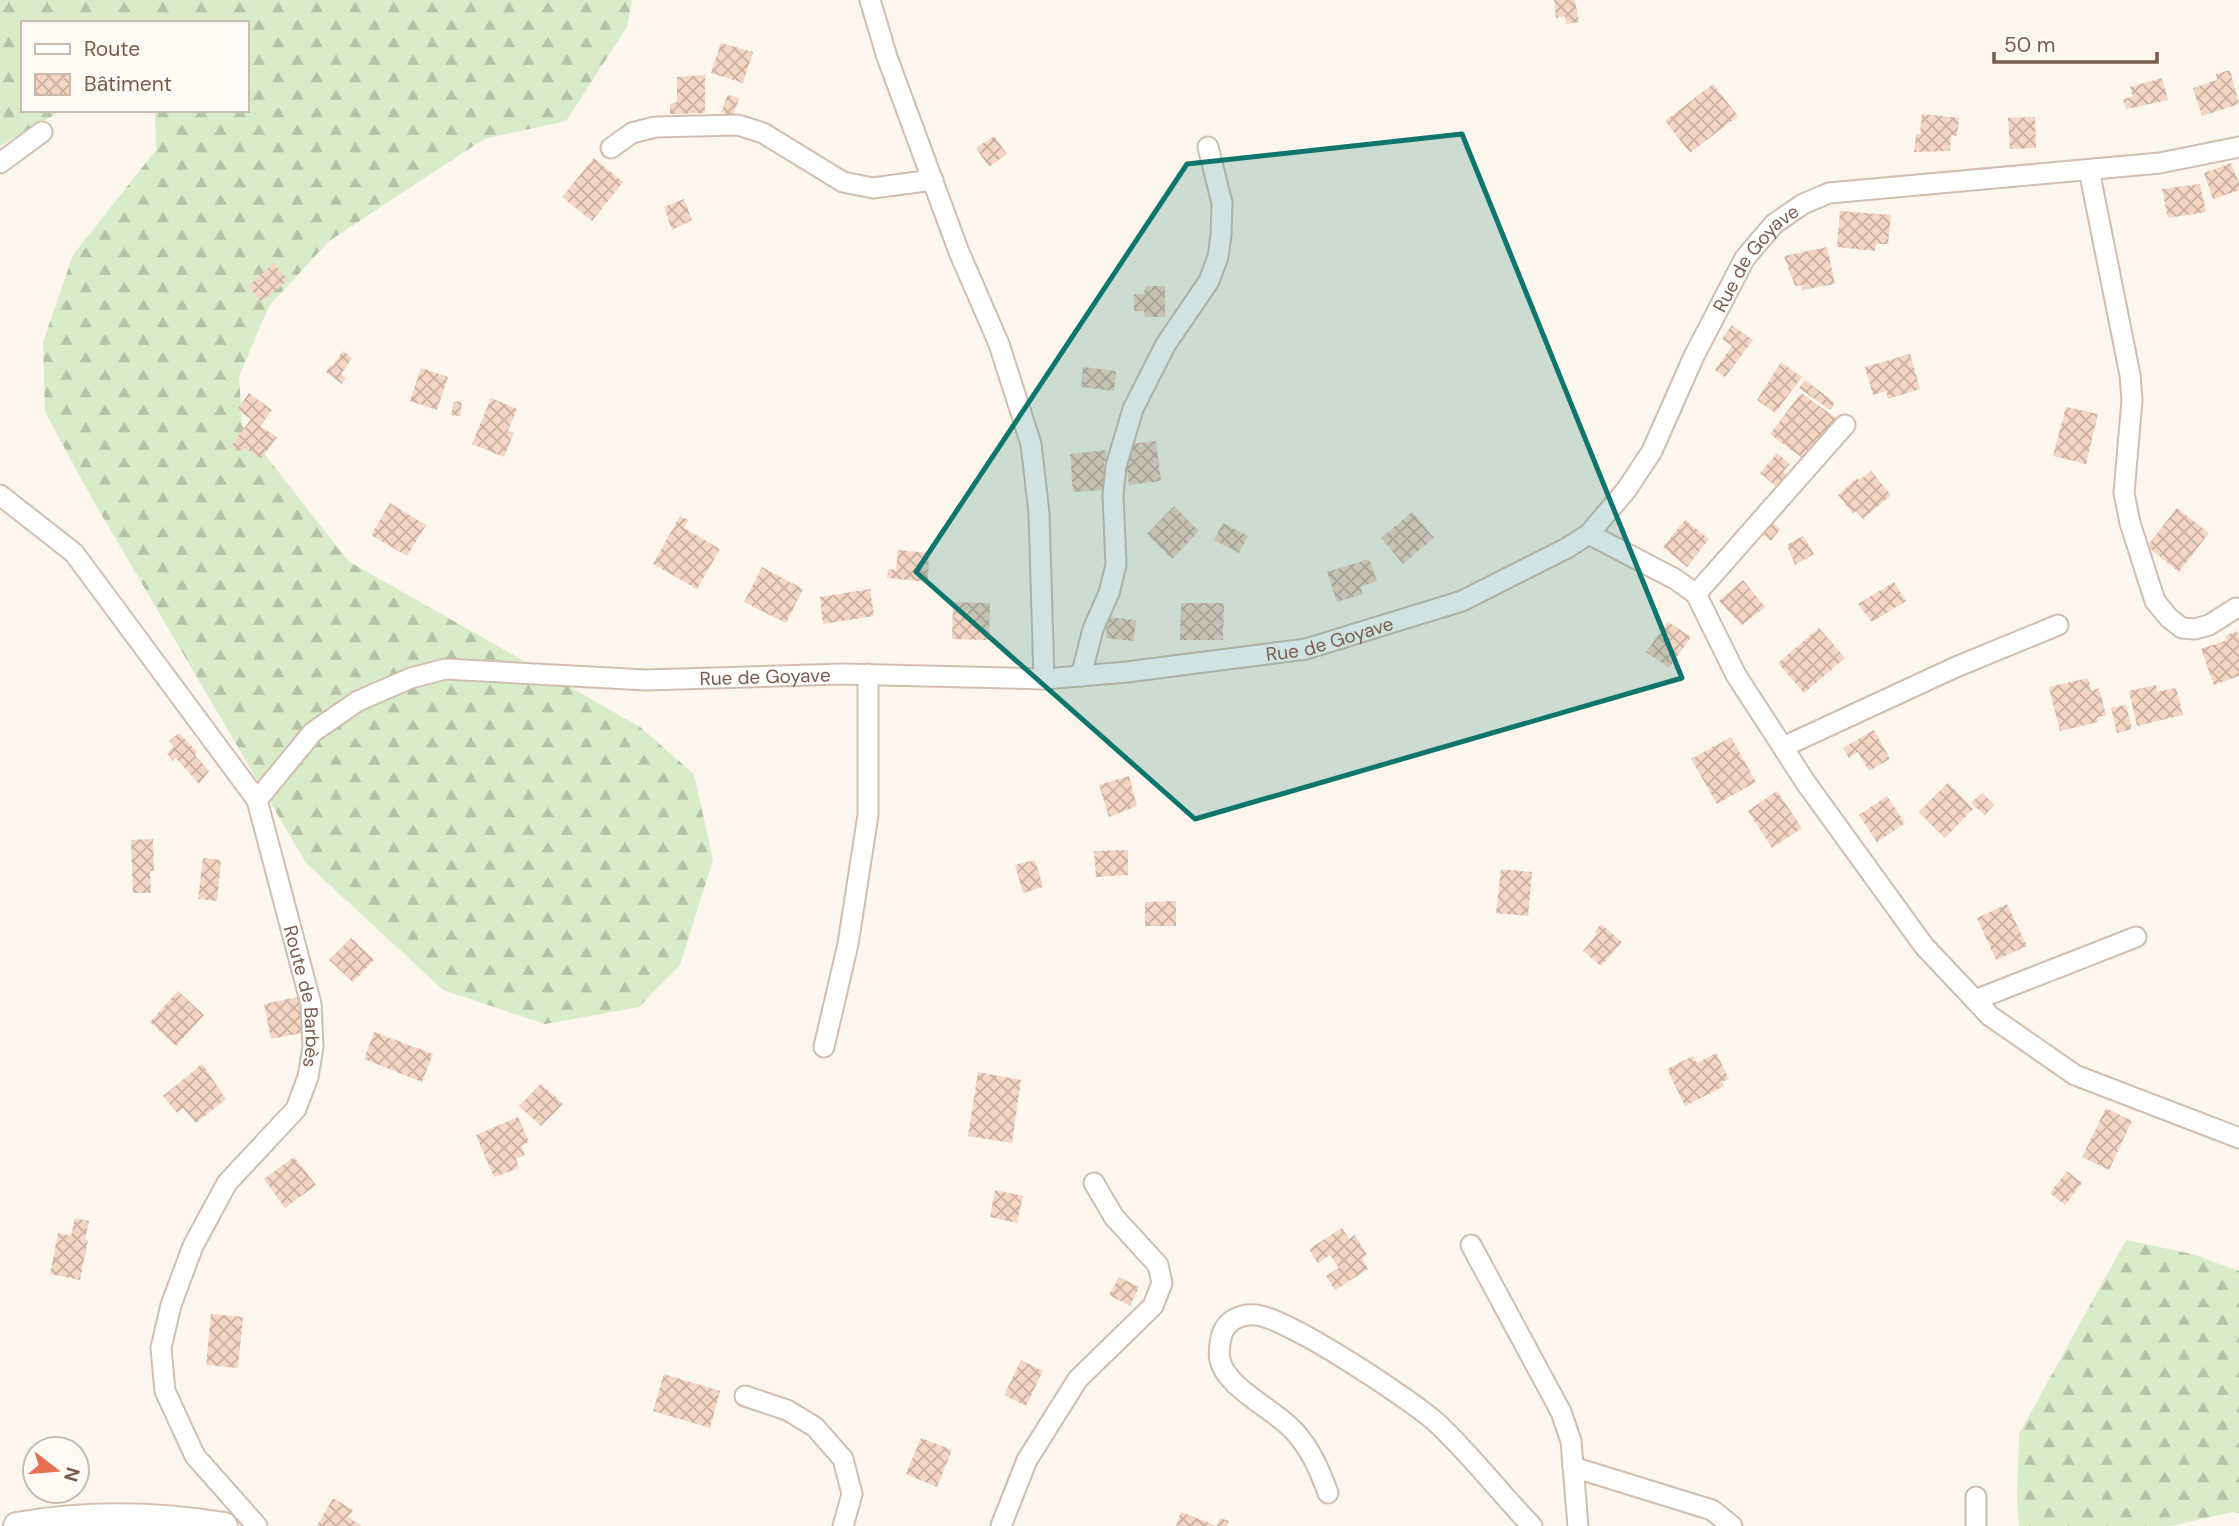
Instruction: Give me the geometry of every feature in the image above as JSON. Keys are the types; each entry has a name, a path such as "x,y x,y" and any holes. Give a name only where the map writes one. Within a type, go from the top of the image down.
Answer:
{"main road":[{"path":"17,1526 92,1517 174,1519 224,1526"}],"street":[{"path":"870,0 887,57 959,252 999,344 1031,444 1039,513 1044,679"},
{"path":"611,148 632,133 655,127 738,125 763,133 843,182 873,188 933,180"},
{"path":"0,163 42,132"},
{"path":"1081,676 1093,629 1109,593 1116,565 1113,495 1116,466 1126,429 1148,378 1166,344 1209,281 1217,257 1222,203 1208,147"},
{"name":"Rue de Goyave","path":"257,800 313,733 358,701 411,678 445,669 646,680 868,674 1044,679 1306,649 1462,601 1567,548 1589,534 1627,489 1652,451 1693,356 1745,258 1774,224 1803,204 1829,192 2160,163 2239,147"},
{"path":"2089,170 2130,375 2131,424 2124,493 2130,523 2155,601 2169,618 2182,628 2195,629 2209,625 2236,608"},
{"path":"1696,594 1845,425"},
{"name":"Route de Barbès","path":"0,495 74,553 257,800 311,1004 313,1047 310,1067 296,1109 227,1182 193,1246 171,1305 161,1348 165,1391 195,1456 257,1526"},
{"path":"1589,534 1675,579 1696,594 1736,674 1783,747 1924,946 1990,1016 2075,1075 2239,1138"},
{"path":"1783,747 1956,667 2058,625"},
{"path":"824,1047 848,944 868,815 868,674"},
{"path":"1975,1000 2136,937"},
{"path":"1001,1526 1027,1460 1078,1379 1153,1306 1162,1283 1158,1265 1114,1217 1094,1182"},
{"path":"1471,1245 1561,1412 1571,1441 1578,1526"},
{"path":"1328,1493 1315,1461 1294,1431 1228,1378 1220,1361 1219,1342 1225,1326 1239,1316 1257,1315 1284,1324 1355,1366 1437,1423 1532,1526"},
{"path":"746,1396 787,1410 815,1427 843,1459 852,1494 843,1526"},
{"path":"1573,1467 1712,1510 1732,1526"},
{"path":"1976,1497 1976,1526"}],"highlighted area":[{"path":"1462,134 1682,678 1195,819 916,572 1187,164"}],"green space":[{"path":"0,0 632,0 627,27 566,121 484,139 329,241 269,306 239,376 242,425 348,561 640,727 694,774 713,860 680,965 639,1007 545,1024 443,990 306,863 94,502 45,412 43,342 73,255 156,150 155,112 248,112 248,21 21,21 21,112 60,112 0,146"},
{"path":"2126,1240 2192,1254 2239,1271 2239,1513 2170,1526 2019,1526 2019,1434"}],"building":[{"path":"1554,0 1575,0 1579,22 1566,24 1565,16 1556,18"},
{"path":"721,43 753,52 743,83 711,73"},
{"path":"2230,70 2239,104 2202,116 2193,88 2217,80 2216,74"},
{"path":"705,75 705,113 670,114 670,104 677,102 677,77"},
{"path":"2162,78 2168,100 2126,109 2123,99 2133,97 2130,87"},
{"path":"1713,84 1738,116 1690,153 1665,121"},
{"path":"728,95 739,98 733,116 721,112"},
{"path":"1922,114 1959,118 1957,136 1951,135 1950,151 1914,152 1916,134 1920,134"},
{"path":"2035,117 2036,148 2010,149 2008,118"},
{"path":"994,136 1007,154 989,167 976,148"},
{"path":"594,158 623,182 592,221 562,197"},
{"path":"2231,163 2239,190 2213,199 2204,173"},
{"path":"2200,184 2206,212 2168,218 2162,189"},
{"path":"684,199 692,220 672,230 664,207"},
{"path":"1840,211 1891,215 1888,244 1876,244 1875,251 1837,247"},
{"path":"1827,247 1835,284 1802,290 1802,285 1795,286 1784,256"},
{"path":"274,263 288,280 261,302 248,286"},
{"path":"1145,286 1165,286 1165,317 1145,317 1144,311 1134,311 1134,294 1144,294"},
{"path":"1732,325 1753,340 1725,377 1715,370 1732,346 1722,339"},
{"path":"343,351 352,358 341,374 346,378 342,384 326,372"},
{"path":"1910,354 1920,389 1888,399 1886,391 1873,395 1865,367"},
{"path":"1781,362 1802,377 1775,413 1757,400"},
{"path":"1083,367 1116,371 1114,391 1081,387"},
{"path":"421,368 448,377 437,410 410,401"},
{"path":"1805,380 1835,403 1830,410 1799,388"},
{"path":"249,393 272,410 260,426 277,437 261,459 245,448 238,452 231,446 251,419 237,410"},
{"path":"1801,393 1836,418 1805,460 1770,434"},
{"path":"491,398 517,409 508,431 514,433 504,457 472,444"},
{"path":"454,401 462,402 460,416 451,415"},
{"path":"2066,407 2098,414 2086,464 2053,456"},
{"path":"1156,441 1161,481 1129,485 1125,454 1132,454 1130,444"},
{"path":"1106,450 1106,490 1073,492 1070,454"},
{"path":"1777,453 1790,464 1783,472 1789,477 1779,489 1760,473"},
{"path":"1871,471 1891,495 1863,519 1856,511 1853,513 1838,495 1857,478 1859,480"},
{"path":"390,503 426,525 407,556 371,535"},
{"path":"1174,506 1199,531 1172,559 1147,534"},
{"path":"2177,508 2209,533 2179,572 2147,546"},
{"path":"1412,512 1434,538 1403,564 1381,538"},
{"path":"680,516 688,520 684,528 720,549 697,589 653,564"},
{"path":"1685,520 1709,539 1687,567 1663,547"},
{"path":"1770,521 1780,529 1771,541 1760,532"},
{"path":"1223,523 1248,536 1239,553 1214,540"},
{"path":"1803,536 1814,554 1795,565 1787,545"},
{"path":"898,550 929,553 928,582 887,578 888,569 896,570"},
{"path":"1369,559 1377,581 1360,587 1363,594 1337,602 1327,572"},
{"path":"762,567 803,589 786,623 744,602"},
{"path":"1743,580 1765,607 1742,625 1719,601"},
{"path":"1894,582 1906,601 1872,622 1858,604"},
{"path":"870,589 874,616 823,624 820,597"},
{"path":"953,602 990,603 989,640 952,639"},
{"path":"1181,603 1224,603 1223,640 1180,640"},
{"path":"1107,617 1136,620 1134,641 1106,638"},
{"path":"1668,622 1691,637 1669,668 1646,652"},
{"path":"1819,628 1845,658 1804,693 1778,663"},
{"path":"2237,631 2239,676 2214,685 2201,649 2227,640 2225,636"},
{"path":"2088,678 2091,691 2099,688 2106,715 2097,718 2098,722 2060,731 2049,687"},
{"path":"2156,685 2157,692 2176,688 2183,715 2137,726 2129,691"},
{"path":"2126,705 2132,729 2117,733 2111,708"},
{"path":"1874,730 1890,759 1869,771 1858,752 1849,758 1843,748"},
{"path":"179,733 197,752 195,755 209,771 199,784 176,758 173,761 167,753 174,747 169,741"},
{"path":"1731,737 1756,782 1717,804 1691,759"},
{"path":"1129,776 1137,806 1109,817 1099,785"},
{"path":"1948,783 1973,809 1945,838 1919,812"},
{"path":"1777,791 1802,828 1772,848 1748,811"},
{"path":"1982,793 1994,805 1985,815 1971,803"},
{"path":"1887,796 1905,823 1877,842 1859,815"},
{"path":"153,839 154,871 150,871 151,893 133,893 131,840"},
{"path":"1128,850 1128,875 1096,877 1094,851"},
{"path":"203,858 221,860 217,901 198,899"},
{"path":"1035,860 1043,887 1023,893 1015,865"},
{"path":"1501,869 1532,872 1528,916 1496,913"},
{"path":"1176,901 1176,926 1145,926 1145,902"},
{"path":"2007,904 2027,946 1996,960 1977,918"},
{"path":"1601,924 1622,942 1601,966 1583,951 1597,934 1595,932"},
{"path":"351,938 374,960 353,982 329,960"},
{"path":"178,991 204,1015 176,1046 150,1022"},
{"path":"303,996 311,1031 271,1039 264,1004"},
{"path":"374,1032 433,1054 422,1082 364,1059"},
{"path":"1716,1053 1729,1079 1722,1082 1724,1086 1685,1106 1667,1069 1693,1056 1697,1063"},
{"path":"202,1064 226,1099 196,1123 183,1108 177,1113 163,1096"},
{"path":"978,1072 1021,1080 1012,1143 968,1136"},
{"path":"541,1084 563,1104 541,1126 519,1106"},
{"path":"2106,1108 2132,1121 2109,1170 2082,1157"},
{"path":"518,1117 529,1142 521,1146 525,1155 516,1159 519,1168 494,1177 476,1135"},
{"path":"294,1157 316,1185 285,1208 264,1179"},
{"path":"2067,1171 2082,1183 2065,1205 2050,1193"},
{"path":"995,1190 1023,1196 1017,1223 990,1217"},
{"path":"75,1218 89,1221 80,1280 50,1274 58,1233 71,1236"},
{"path":"1342,1228 1349,1239 1355,1235 1367,1255 1362,1258 1368,1269 1335,1290 1326,1276 1339,1268 1330,1255 1318,1263 1309,1249"},
{"path":"1119,1277 1139,1287 1130,1306 1109,1295"},
{"path":"211,1314 243,1317 238,1368 206,1365"},
{"path":"1021,1360 1043,1371 1026,1406 1004,1395"},
{"path":"664,1374 720,1391 710,1428 653,1411"},
{"path":"921,1438 952,1450 937,1487 906,1474"},
{"path":"333,1498 353,1510 348,1517 362,1526 317,1526"},
{"path":"1181,1512 1217,1526 1176,1526"},
{"path":"1220,1518 1229,1521 1227,1526 1217,1526"}]}
